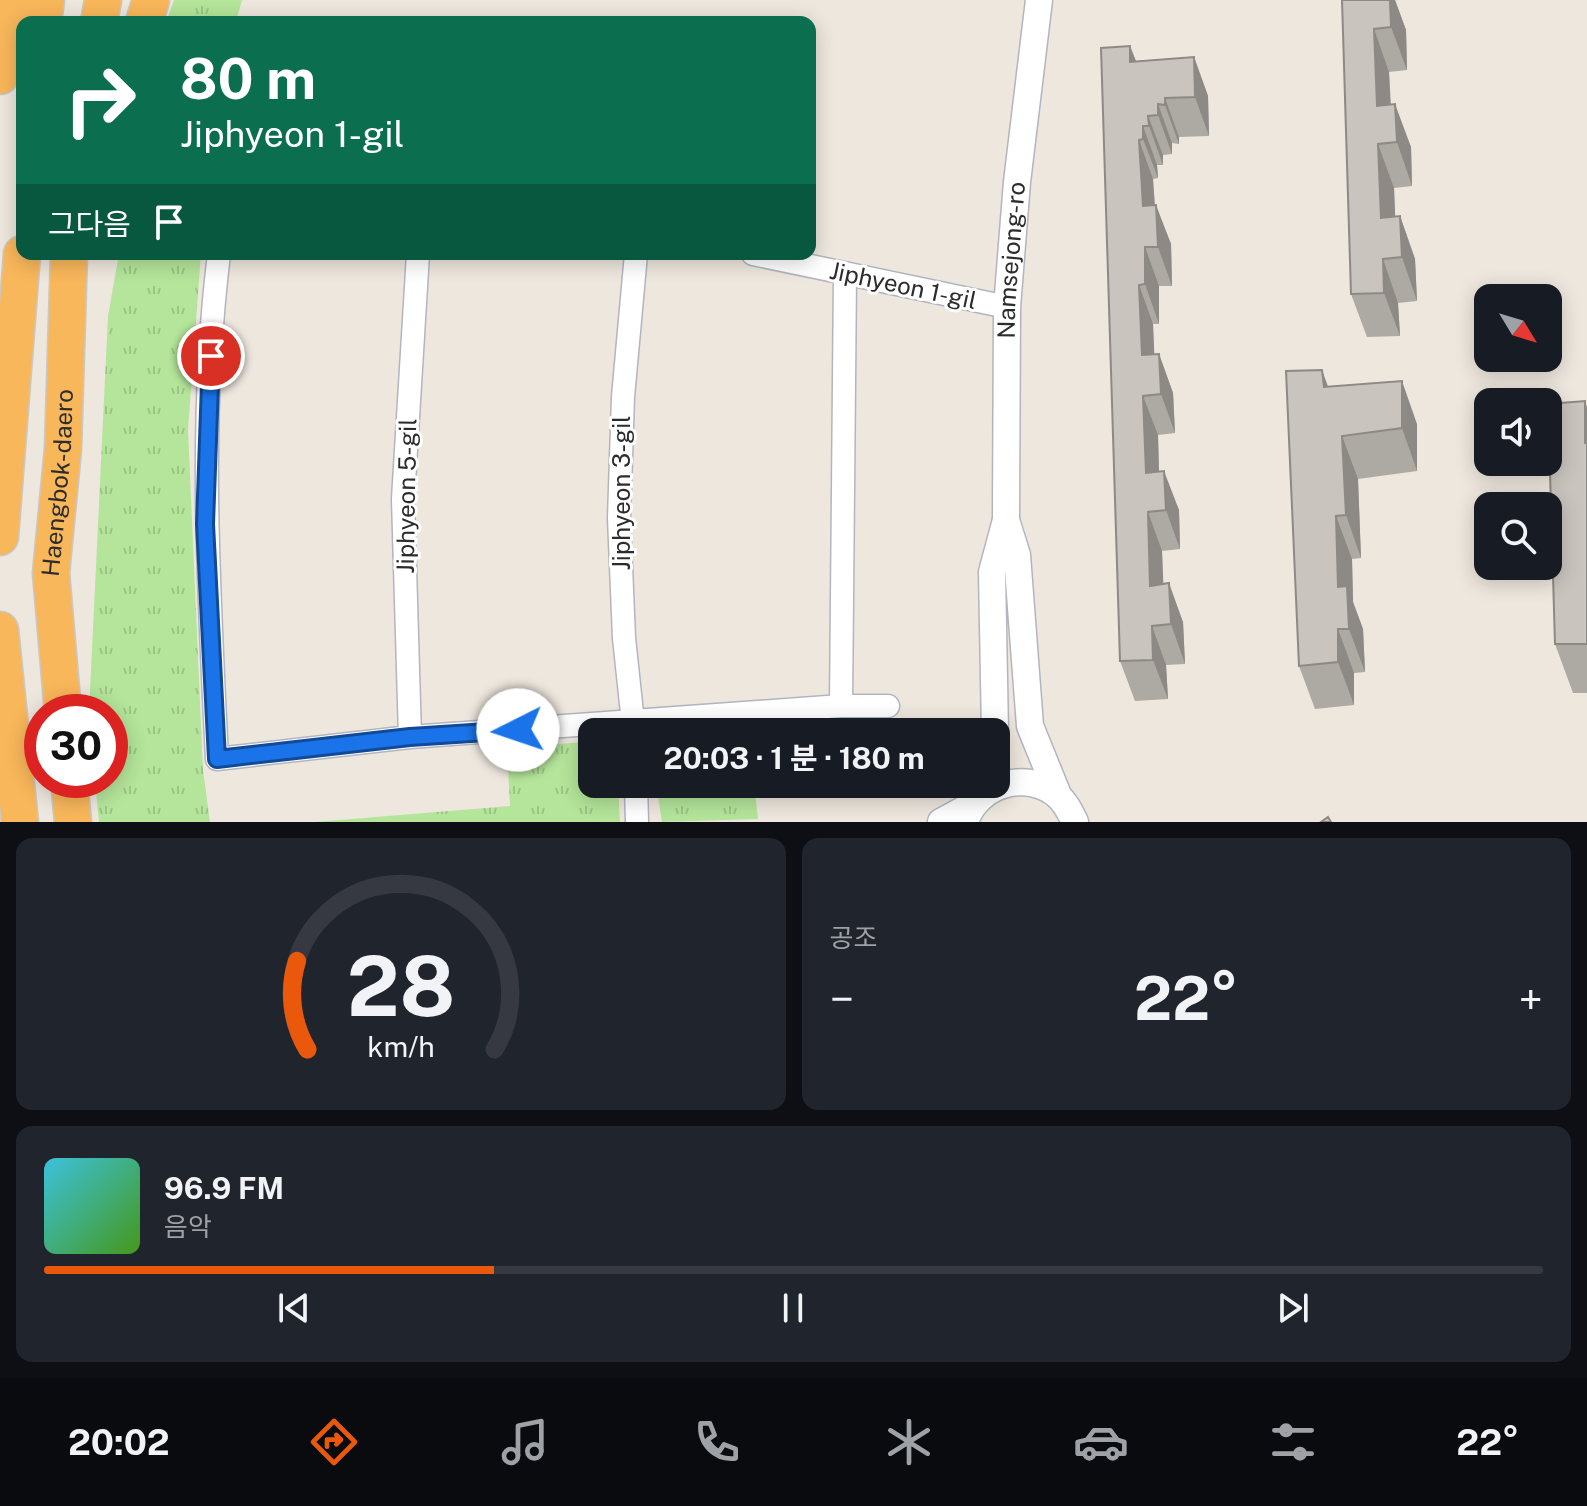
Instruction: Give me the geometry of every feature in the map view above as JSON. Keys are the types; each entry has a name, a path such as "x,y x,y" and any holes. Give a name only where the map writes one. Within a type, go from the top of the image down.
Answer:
{"highway":[{"path":"0,76 13,0"},
{"path":"0,537 22,260"},
{"name":"Haengbok-daero","path":"61,694 51,573 63,449 69,260"},
{"path":"63,449 93,260"},
{"path":"0,630 20,822"},
{"path":"71,798 73,822"}],"street":[{"name":"Namsejong-ro","path":"995,718 992,572 1006,520 1007,307 1017,182 1039,0"},
{"path":"218,260 214,294 205,524 217,759 410,737 578,729"},
{"name":"Jiphyeon 5-gil","path":"410,737 403,499 418,260"},
{"name":"Jiphyeon 3-gil","path":"632,718 624,638 619,518 623,397 635,260"},
{"name":"Jiphyeon 1-gil","path":"781,260 1007,307"},
{"path":"841,706 845,274"},
{"name":"Namsejong-ro","path":"1006,520 1017,555 1030,726 1058,795 1075,822"},
{"path":"722,718 841,706 888,706"},
{"path":"941,822 1008,783 1035,784 1058,795"},
{"path":"636,798 637,822"}],"green space":[{"path":"174,0 242,0 238,16 168,16"},
{"path":"118,260 201,260 188,430 203,770 210,822 99,822 97,798 128,798 128,694 90,694 108,316"},
{"path":"578,742 578,798 619,798 620,822 315,822 510,806 507,749"},
{"path":"658,798 756,798 758,819 662,822"}],"building":[{"path":"1342,0 1390,0 1391,27 1374,29 1377,106 1395,104 1397,142 1378,144 1381,218 1400,216 1402,257 1383,259 1384,293 1351,294"},
{"path":"1130,46 1130,62 1194,57 1195,97 1165,98 1165,105 1158,104 1158,115 1148,116 1149,126 1143,126 1143,139 1139,140 1143,206 1156,205 1158,247 1145,247 1145,284 1139,285 1142,355 1159,354 1161,394 1143,396 1146,473 1164,471 1166,510 1148,512 1150,586 1169,583 1171,624 1152,626 1153,660 1120,661 1101,48"},
{"path":"1322,370 1324,387 1402,381 1402,428 1342,436 1346,515 1336,516 1338,587 1347,586 1349,629 1338,629 1338,662 1299,666 1286,371"},
{"path":"1585,401 1587,644 1555,644 1553,580 1562,580 1562,492 1551,492 1550,476 1562,476 1562,403"}],"route":[{"path":"211,356 205,524 217,759 410,737 518,730"}]}
